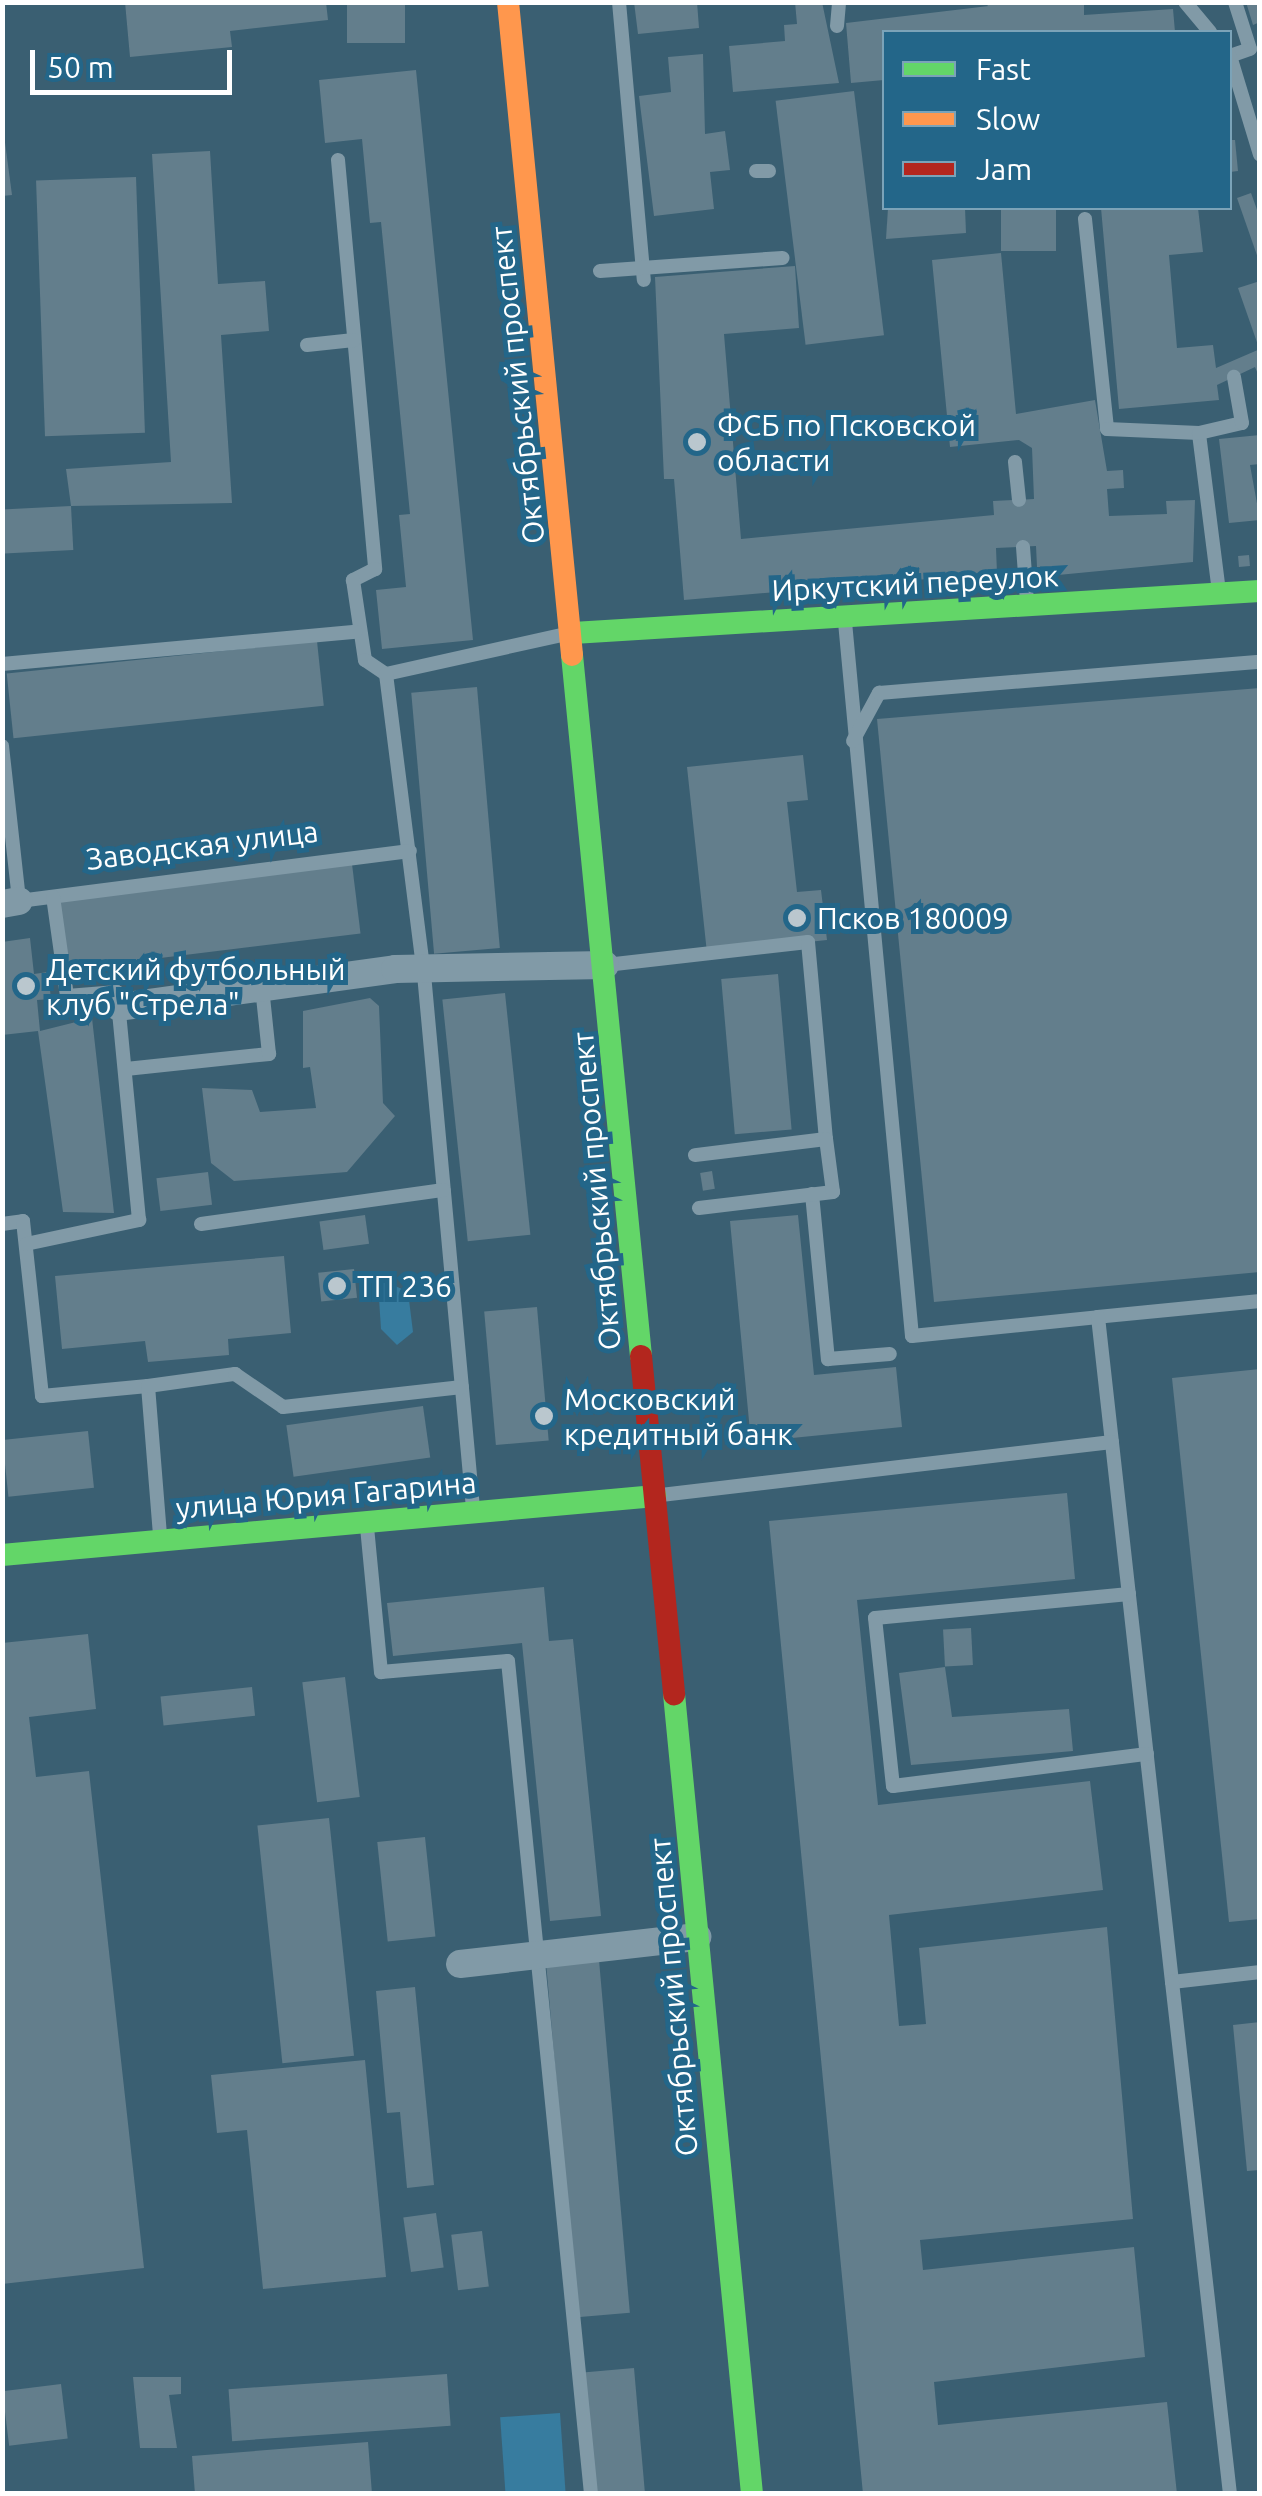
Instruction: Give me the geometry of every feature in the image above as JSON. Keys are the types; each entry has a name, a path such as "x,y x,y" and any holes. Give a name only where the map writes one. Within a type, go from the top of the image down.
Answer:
{"main road":[{"name":"Октябрьский проспект","path":"508,2 573,633 752,2494"},
{"name":"Иркутский переулок","path":"573,633 1260,591"},
{"name":"улица Юрия Гагарина","path":"2,1554 656,1496"}],"street":[{"path":"119,1006 394,969 424,974 605,965"},
{"path":"460,1964 698,1936"}],"lane":[{"path":"619,2 643,274"},
{"path":"837,26 839,2"},
{"path":"1185,2 1208,30"},
{"path":"1235,2 1255,47"},
{"path":"1232,63 1260,155"},
{"path":"338,160 375,569 353,580 356,632 365,660 386,674 573,633"},
{"path":"1085,219 1107,429 1199,433 1242,423 1234,377"},
{"path":"600,272 643,274 783,258"},
{"path":"307,345 354,340"},
{"path":"1199,433 1219,593"},
{"path":"1016,462 1019,500"},
{"path":"1023,547 1028,607"},
{"path":"845,618 853,742 912,1336 1260,1301"},
{"path":"2,664 356,632"},
{"path":"853,742 880,693 1260,662"},
{"path":"386,674 424,974 473,1512"},
{"path":"2,746 11,903"},
{"name":"Заводская улица","path":"11,903 410,852"},
{"path":"26,1244 140,1220 117,992 67,996 53,897"},
{"path":"605,965 808,942 833,1192 699,1208"},
{"path":"126,1069 269,1054 262,987"},
{"path":"694,1155 826,1139"},
{"path":"200,1224 444,1190"},
{"path":"812,1194 828,1359 890,1354"},
{"path":"2,1224 24,1222 42,1396 235,1374 283,1408 462,1386"},
{"path":"1098,1317 1230,2494"},
{"path":"148,1386 160,1540"},
{"path":"656,1496 1112,1442"},
{"path":"367,1522 381,1672 508,1661 591,2494"},
{"path":"1129,1594 875,1618 893,1786 1147,1754"},
{"path":"1172,1982 1260,1972"}],"shaded area":[{"path":"387,1282 408,1292 413,1332 397,1345 381,1329 378,1283"},
{"path":"560,2413 566,2493 506,2494 500,2417"}],"building":[{"path":"125,2 326,2 328,20 230,31 232,47 130,57"},
{"path":"347,2 405,2 405,43 347,43"},
{"path":"634,2 697,2 699,28 638,34"},
{"path":"795,2 822,2 839,83 733,92 729,46 785,41 784,25 797,24"},
{"path":"987,2 1022,2 1022,5 988,8"},
{"path":"1022,2 1084,2 1084,15 1173,9 1175,30 882,30 882,80 851,83 846,23"},
{"path":"1246,2 1260,2 1260,22 1253,25"},
{"path":"703,54 705,134 725,131 730,170 710,172 714,209 654,216 639,96 671,92 668,57"},
{"path":"416,70 473,640 382,649 376,590 406,587 399,515 410,514 381,222 370,223 362,139 325,143 319,80"},
{"path":"854,91 884,335 806,345 776,101"},
{"path":"2,120 12,195 2,196"},
{"path":"1232,140 1235,140 1238,171 1232,172"},
{"path":"210,151 218,284 265,281 269,331 221,335 232,503 71,506 66,469 171,462 152,154"},
{"path":"136,177 145,433 45,436 36,180"},
{"path":"1251,193 1260,218 1259,261 1237,198"},
{"path":"888,210 965,210 966,233 886,239"},
{"path":"1001,210 1056,210 1056,251 1001,251"},
{"path":"1101,210 1198,210 1203,252 1169,255 1177,348 1213,345 1216,368 1260,349 1260,379 1255,367 1217,385 1219,400 1119,409"},
{"path":"1001,253 1016,414 1095,400 1107,471 1123,470 1124,488 1107,489 1109,516 1167,514 1166,501 1195,500 1193,562 1058,575 1058,567 1037,567 1036,546 996,548 997,573 684,600 674,479 664,479 655,277 795,266 799,328 724,334 741,539 994,515 993,501 1034,499 1032,448 1019,440 950,447 932,260"},
{"path":"1260,281 1260,348 1259,348 1238,288"},
{"path":"1260,435 1260,464 1250,465 1260,520 1229,523 1219,439"},
{"path":"71,506 73,550 4,554 2,510"},
{"path":"1249,555 1250,566 1239,567 1238,556"},
{"path":"317,641 324,706 14,738 7,674"},
{"path":"477,687 500,948 434,954 411,693"},
{"path":"1260,688 1260,1272 934,1302 877,719"},
{"path":"803,755 808,800 787,802 797,892 821,890 827,940 707,953 687,767"},
{"path":"352,864 361,933 67,970 58,900"},
{"path":"30,938 34,974 48,972 51,999 37,1000 40,1031 92,1018 114,1213 63,1212 38,1031 2,1035 2,942"},
{"path":"778,974 792,1129 735,1134 721,979"},
{"path":"505,993 530,1235 468,1241 442,1000"},
{"path":"370,998 379,1006 383,1103 395,1116 347,1172 234,1181 211,1163 202,1088 252,1090 260,1112 316,1108 310,1067 303,1068 303,1011"},
{"path":"712,1171 715,1189 703,1191 700,1173"},
{"path":"208,1172 212,1205 160,1211 156,1178"},
{"path":"365,1215 369,1244 323,1250 319,1221"},
{"path":"798,1215 814,1375 896,1367 902,1427 751,1442 730,1221"},
{"path":"284,1256 291,1333 228,1339 229,1355 148,1362 145,1341 62,1349 55,1276"},
{"name":"ТП 236","path":"354,1269 357,1298 321,1302 318,1273"},
{"path":"537,1307 549,1440 496,1445 484,1312"},
{"path":"1260,1369 1260,1919 1229,1922 1172,1378"},
{"path":"423,1406 430,1457 294,1477 286,1425"},
{"path":"88,1431 94,1488 8,1497 2,1440"},
{"path":"1067,1493 1075,1579 857,1600 878,1805 1090,1781 1103,1890 889,1915 899,2026 926,2024 919,1948 1107,1927 1133,2219 920,2240 923,2270 1134,2247 1145,2357 934,2382 938,2425 1167,2402 1177,2494 863,2494 769,1521"},
{"path":"544,1587 549,1641 573,1639 601,1916 550,1921 522,1643 393,1656 387,1603"},
{"path":"971,1628 973,1665 945,1666 943,1629"},
{"path":"88,1634 96,1709 29,1717 36,1777 89,1771 144,2268 2,2284 2,1643"},
{"path":"945,1667 952,1717 1069,1709 1073,1751 911,1765 899,1673"},
{"path":"345,1677 360,1797 317,1802 302,1682"},
{"path":"252,1687 255,1716 164,1725 161,1697"},
{"path":"329,1818 354,2056 282,2063 257,1826"},
{"path":"425,1837 435,1936 388,1941 377,1842"},
{"path":"599,1960 630,2313 577,2317 546,1965"},
{"path":"415,1987 434,2185 407,2188 400,2112 387,2113 376,1991"},
{"path":"1260,2022 1260,2170 1247,2171 1233,2025"},
{"path":"365,2060 386,2277 263,2289 247,2130 217,2133 211,2075"},
{"path":"436,2213 444,2267 411,2272 403,2218"},
{"path":"482,2231 489,2287 458,2290 451,2235"},
{"path":"634,2368 645,2494 594,2494 583,2372"},
{"path":"447,2374 451,2426 232,2441 229,2389"},
{"path":"133,2377 181,2377 181,2394 169,2395 177,2448 140,2448"},
{"path":"61,2384 68,2439 9,2446 2,2391"},
{"path":"368,2442 372,2494 195,2494 192,2456"}],"traffic: fast":[{"path":"573,633 1260,591"},
{"path":"572,655 641,1356"},
{"path":"2,1555 655,1496"},
{"path":"674,1694 752,2494"}],"traffic: slow":[{"path":"508,2 572,655"}],"traffic: jam":[{"path":"641,1356 674,1694"}],"place":[{"name":"ФСБ по Псковской области","path":"697,442"},
{"name":"Псков 180009","path":"797,918"},
{"name":"Детский футбольный клуб \"Стрела\"","path":"26,986"},
{"name":"ТП 236","path":"337,1286"},
{"name":"Московский кредитный банк","path":"544,1416"}]}
